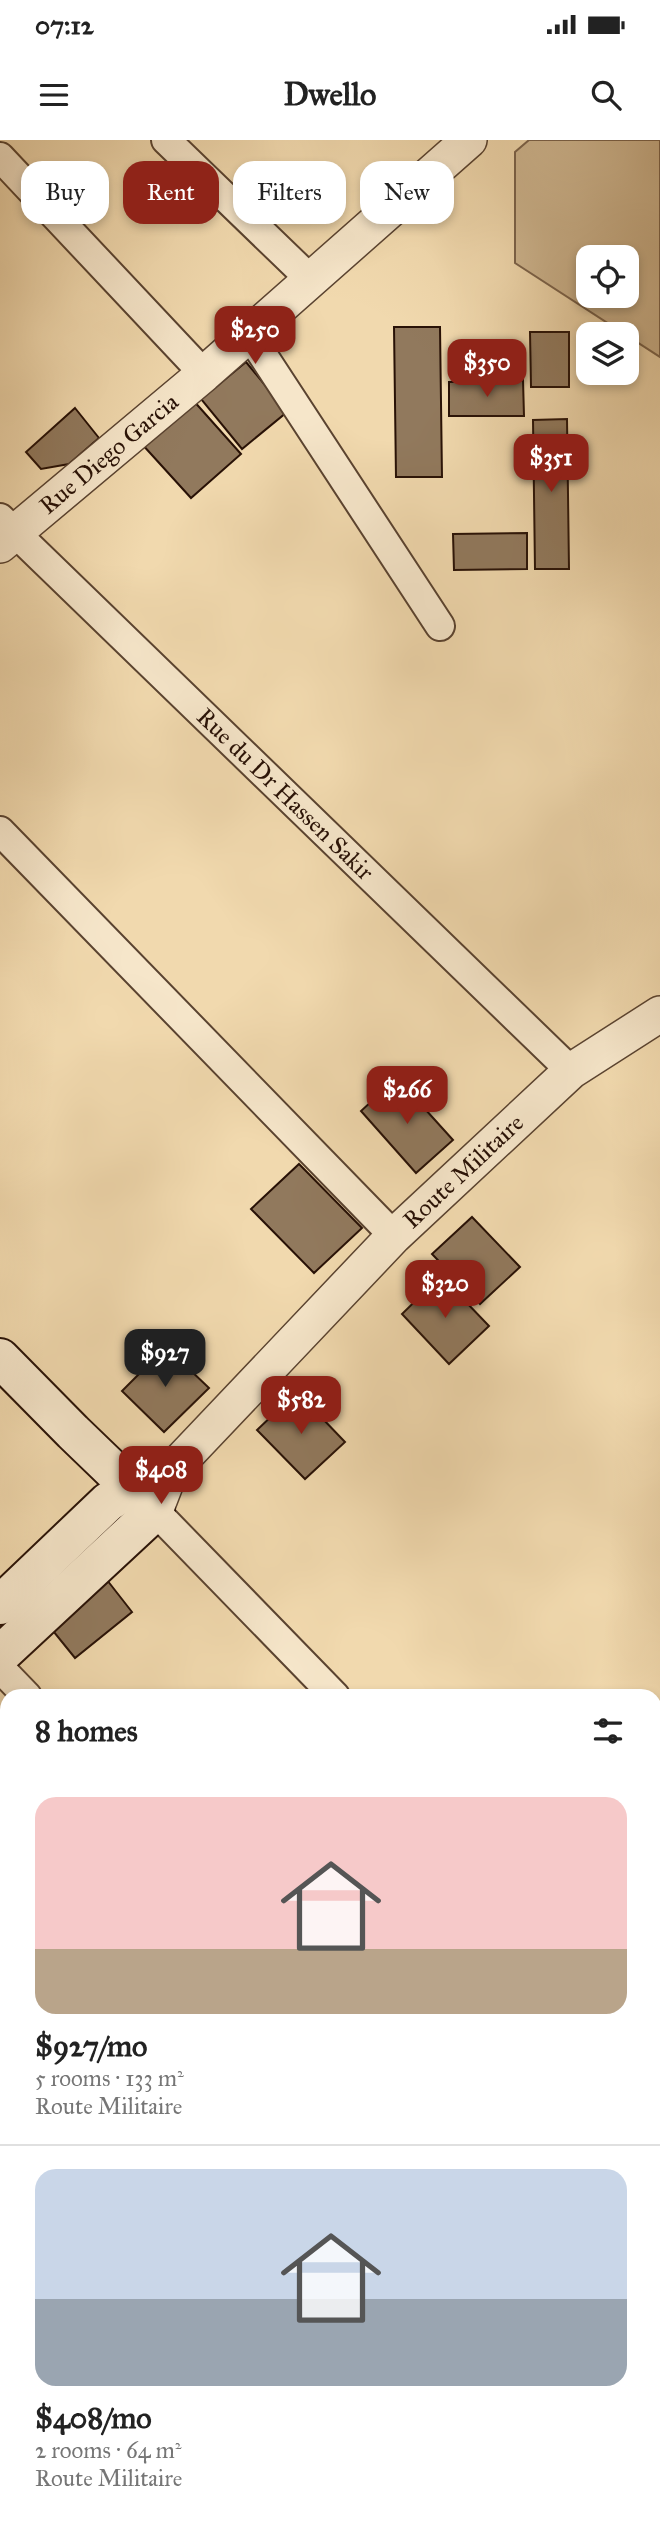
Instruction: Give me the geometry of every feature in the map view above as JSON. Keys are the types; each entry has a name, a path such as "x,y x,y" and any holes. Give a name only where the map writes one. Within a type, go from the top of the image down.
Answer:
{"main road":[{"path":"0,1358 143,1499"},
{"path":"0,1605 108,1502 143,1499"},
{"path":"0,1655 143,1499"}],"street":[{"path":"166,140 311,279"},
{"name":"Rue Diego Garcia","path":"5,532 204,374 311,279 451,145"},
{"path":"0,157 204,374"},
{"path":"249,334 440,626"},
{"name":"Rue du Dr Hassen Sakir","path":"5,532 571,1071"},
{"path":"0,831 394,1236"},
{"name":"Route Militaire","path":"143,1499 394,1236 571,1071 660,1014"},
{"path":"143,1499 328,1689"},
{"path":"0,1668 20,1689"}],"shaded area":[{"path":"529,140 660,140 660,357 639,343 639,322 606,322 584,308 639,308 639,245 576,245 576,303 515,263 515,152"}],"building":[{"path":"394,327 440,327 442,477 396,477"},
{"path":"530,332 569,332 569,387 531,387"},
{"path":"246,362 287,412 242,449 201,399"},
{"path":"523,380 524,416 449,416 449,382"},
{"path":"192,399 241,454 191,498 141,443"},
{"path":"75,408 99,438 69,464 41,469 26,452"},
{"path":"567,419 569,569 535,569 533,420"},
{"path":"527,533 527,569 454,570 453,534"},
{"path":"397,1078 453,1140 416,1173 361,1111"},
{"path":"299,1164 362,1228 314,1273 251,1209"},
{"path":"472,1217 520,1267 480,1304 432,1254"},
{"path":"441,1276 489,1326 449,1364 402,1314"},
{"path":"166,1347 209,1388 164,1432 122,1391"},
{"path":"297,1392 345,1442 305,1479 257,1430"},
{"path":"107,1580 132,1612 75,1658 49,1626"}]}
